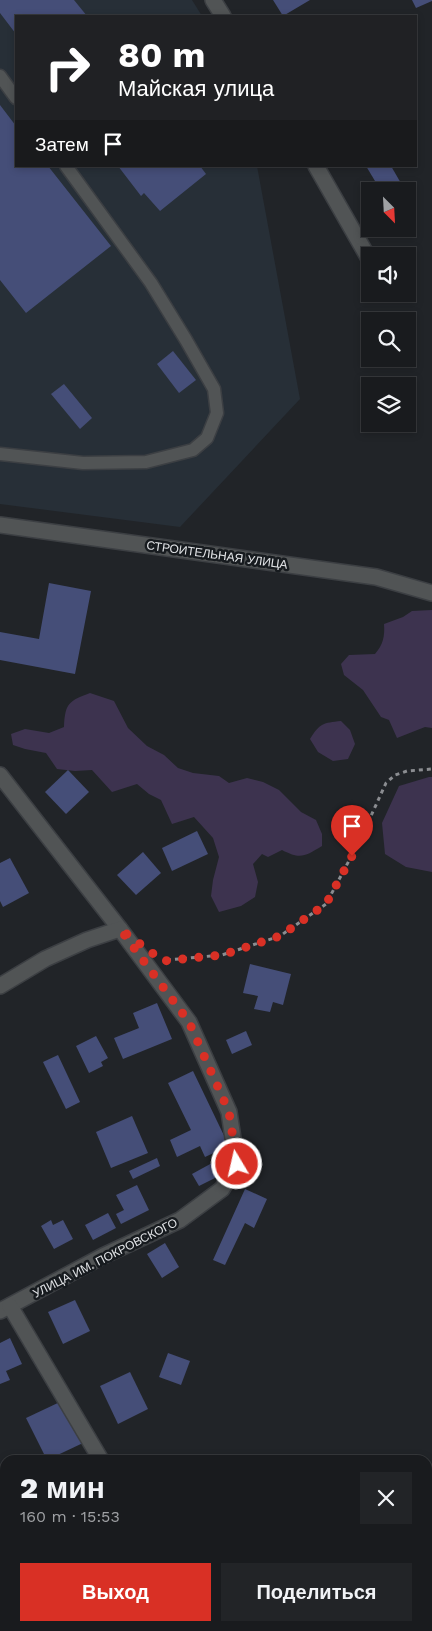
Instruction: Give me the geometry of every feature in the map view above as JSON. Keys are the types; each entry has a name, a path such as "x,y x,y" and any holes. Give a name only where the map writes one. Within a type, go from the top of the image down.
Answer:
{"street":[{"path":"213,0 222,15"},
{"path":"317,167 362,247"},
{"name":"СТРОИТЕЛЬНАЯ УЛИЦА","path":"0,525 376,577 432,593"},
{"name":"УЛИЦА ИМ. ПОКРОВСКОГО","path":"0,775 120,929 189,1022 229,1112 237,1164 222,1189 180,1220 103,1256 5,1308"},
{"path":"0,986 45,959 87,940 120,929"},
{"path":"5,1308 98,1455"}],"lane":[{"path":"0,76 15,97"},
{"path":"0,454 83,463 146,462 193,450 207,438 217,413 214,389 186,340 151,283 67,167"}],"path":[{"path":"163,961 222,955 272,939 280,936 318,910 326,904 360,840 386,783 395,775 407,771 432,769"}],"shaded area":[{"path":"0,0 192,0 201,15 15,15 15,167 257,167 300,399 180,527 0,504"},
{"path":"432,610 432,728 425,727 397,738 389,720 381,717 363,690 344,675 341,664 349,655 375,654 383,640 384,624 403,617 412,611"},
{"path":"90,693 114,701 128,728 147,746 164,755 178,768 193,773 219,776 229,783 247,778 263,782 279,790 301,812 316,820 322,834 322,846 303,856 294,855 282,850 268,857 262,854 253,864 258,882 255,897 241,906 219,912 211,896 219,857 213,838 194,817 172,824 161,800 149,794 137,784 112,792 92,770 57,769 46,753 13,745 11,734 25,729 49,733 64,727 67,708 70,704 77,698"},
{"path":"341,721 350,730 355,744 348,759 333,761 318,752 310,739 322,725"},
{"path":"432,777 432,872 406,867 385,854 382,823 399,786"}],"building":[{"path":"0,0 74,0 86,15 15,15 15,33 0,13"},
{"path":"273,0 310,0 285,15 282,15"},
{"path":"412,0 432,0 432,1 416,8"},
{"path":"0,105 15,125 15,167 49,167 111,246 26,313 0,280"},
{"path":"119,167 201,167 206,174 160,211 144,193 141,196"},
{"path":"367,167 392,167 400,182 376,182"},
{"path":"173,351 196,380 179,393 157,364"},
{"path":"64,384 92,418 80,429 51,394"},
{"path":"49,583 91,591 75,674 0,660 0,632 39,639"},
{"path":"68,770 89,792 66,814 45,792"},
{"path":"197,831 208,854 172,871 162,848"},
{"path":"143,852 161,873 136,895 117,875"},
{"path":"10,858 29,893 3,907 0,901 0,863"},
{"path":"250,964 291,974 283,1005 273,1002 270,1012 254,1009 258,996 243,993"},
{"path":"157,1003 172,1039 123,1059 114,1038 139,1028 133,1013"},
{"path":"246,1031 252,1045 232,1054 226,1040"},
{"path":"96,1036 108,1058 101,1062 103,1066 89,1073 76,1046"},
{"path":"58,1055 80,1102 66,1109 43,1062"},
{"path":"193,1071 229,1146 205,1157 200,1146 177,1157 170,1140 191,1130 168,1083"},
{"path":"132,1116 148,1153 111,1168 96,1132"},
{"path":"157,1158 160,1166 133,1179 129,1171"},
{"path":"212,1163 219,1176 199,1186 192,1174"},
{"path":"137,1185 149,1210 121,1224 116,1214 124,1210 116,1195"},
{"path":"245,1189 267,1199 254,1228 245,1223 225,1265 213,1260"},
{"path":"108,1213 116,1228 93,1240 85,1225"},
{"path":"51,1220 53,1225 63,1220 73,1239 54,1249 41,1226"},
{"path":"165,1243 179,1267 162,1278 147,1254"},
{"path":"75,1300 90,1331 63,1344 48,1312"},
{"path":"10,1338 22,1364 6,1371 10,1380 0,1384 0,1343"},
{"path":"168,1353 190,1361 181,1385 159,1377"},
{"path":"130,1372 148,1409 118,1424 100,1386"},
{"path":"62,1401 83,1443 58,1455 44,1455 26,1418"}],"route":[{"path":"237,1164 229,1112 189,1022 120,929 163,961 222,955 280,936 326,904 352,856"}]}
